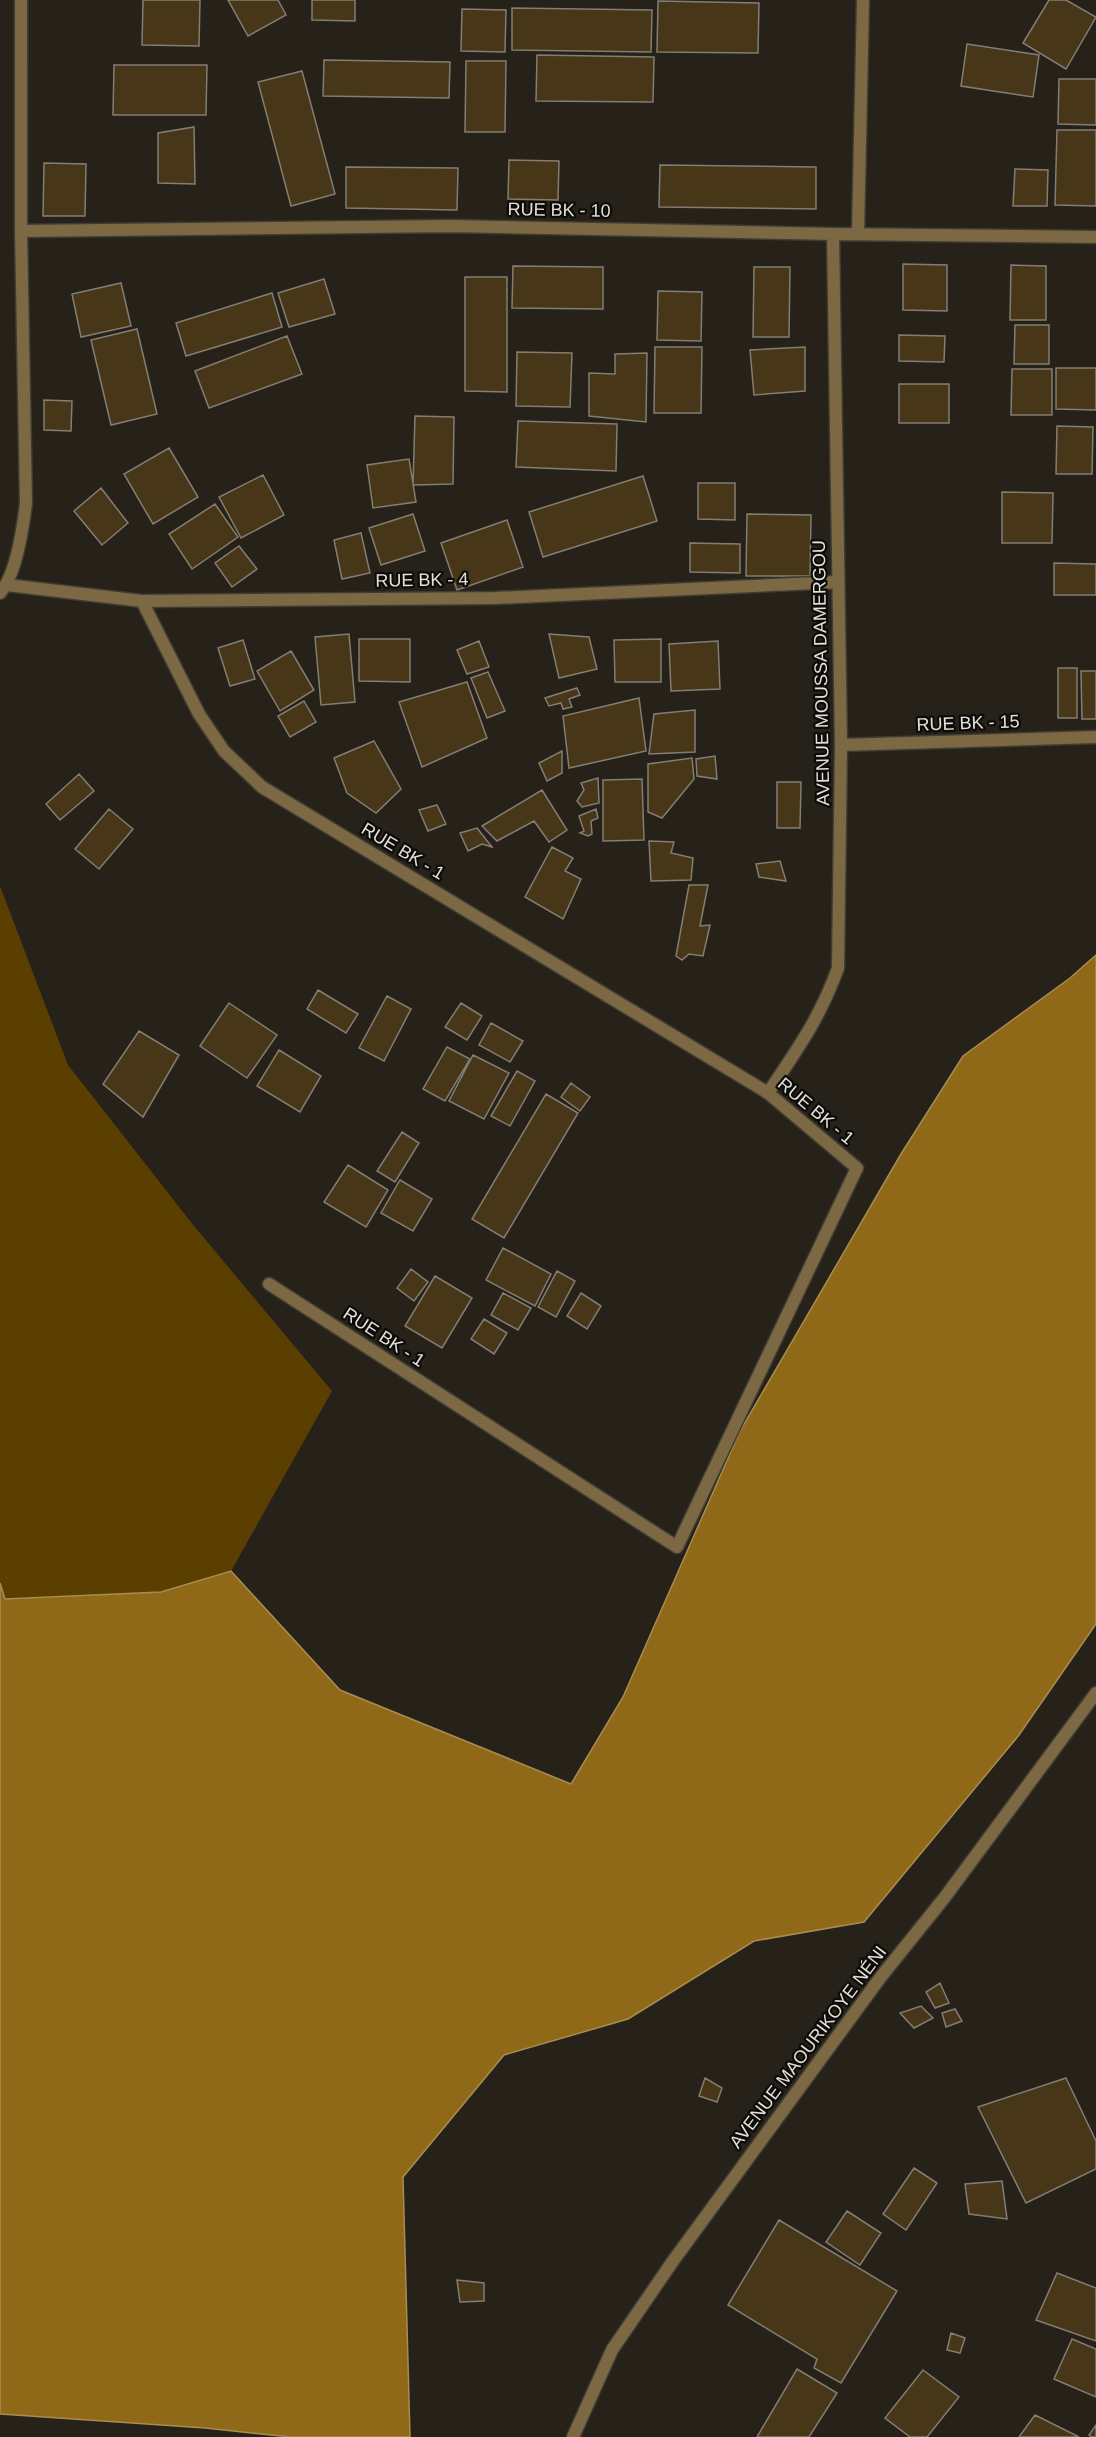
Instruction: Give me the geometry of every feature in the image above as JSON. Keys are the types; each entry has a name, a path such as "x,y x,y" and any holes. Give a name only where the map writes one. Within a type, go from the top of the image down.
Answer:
{"street":[{"path":"4,589 24,524 26,504 21,231 21,0"},
{"path":"858,234 863,0"},
{"name":"RUE BK - 10","path":"21,231 450,226 1096,237"},
{"name":"AVENUE MOUSSA DAMERGOU","path":"768,1093 810,1031 826,1002 838,968 841,745 833,234"},
{"name":"RUE BK - 4","path":"4,589 142,601 495,597 838,582"},
{"name":"RUE BK - 1","path":"142,601 199,714 224,752 262,787 768,1093 857,1168 677,1547 269,1284"},
{"name":"RUE BK - 15","path":"841,745 1096,738"},
{"name":"AVENUE MAOURIKOYE NÉNI","path":"573,2437 612,2350 673,2261 880,1978 945,1898 1096,1693"}],"shaded area":[{"path":"0,886 68,1065 194,1226 332,1391 231,1571 161,1592 4,1600 0,1725"},
{"path":"1096,955 1096,1624 1019,1735 864,1922 754,1941 628,2019 504,2055 403,2177 410,2437 290,2437 205,2428 0,2414 0,1583 5,1599 161,1592 231,1571 340,1690 571,1784 623,1697 740,1431 901,1154 963,1056 1070,978"}],"building":[{"path":"143,0 200,0 199,46 142,45"},
{"path":"228,0 278,0 286,15 248,36"},
{"path":"312,0 355,0 355,21 312,20"},
{"path":"1049,0 1066,0 1096,17 1066,69 1023,43"},
{"path":"658,1 759,3 758,53 657,52"},
{"path":"512,8 652,10 651,52 512,50"},
{"path":"462,9 506,10 505,52 461,51"},
{"path":"967,44 1039,55 1033,97 961,86"},
{"path":"537,55 654,57 653,102 536,101"},
{"path":"324,60 450,62 449,98 323,96"},
{"path":"466,61 506,61 505,132 465,132"},
{"path":"114,65 207,65 206,115 113,115"},
{"path":"302,71 335,194 291,206 258,82"},
{"path":"1059,79 1096,79 1096,125 1058,124"},
{"path":"194,127 195,184 158,183 158,133"},
{"path":"1057,130 1096,130 1096,206 1055,205"},
{"path":"509,160 559,161 558,200 508,199"},
{"path":"44,163 86,164 85,216 43,216"},
{"path":"660,165 816,167 816,209 659,207"},
{"path":"346,167 458,168 457,210 346,208"},
{"path":"1015,169 1048,170 1047,206 1013,206"},
{"path":"903,264 947,265 947,311 903,310"},
{"path":"1011,265 1046,266 1046,320 1010,320"},
{"path":"513,266 603,267 603,309 512,308"},
{"path":"754,267 790,267 789,337 753,337"},
{"path":"465,277 507,277 507,392 465,391"},
{"path":"324,279 335,314 289,327 278,293"},
{"path":"121,283 131,326 81,337 72,294"},
{"path":"658,291 702,292 701,341 657,340"},
{"path":"272,293 282,327 186,356 176,323"},
{"path":"1015,325 1049,325 1049,364 1014,364"},
{"path":"137,329 157,414 111,425 91,340"},
{"path":"899,335 945,336 944,362 899,361"},
{"path":"287,336 302,374 209,408 195,371"},
{"path":"655,347 702,347 701,413 654,413"},
{"path":"805,347 805,391 754,395 750,350"},
{"path":"517,352 572,353 570,407 516,406"},
{"path":"647,353 646,422 589,416 589,373 615,374 615,354"},
{"path":"1056,368 1096,368 1096,410 1056,409"},
{"path":"1012,369 1052,369 1052,415 1011,415"},
{"path":"899,384 949,384 949,423 899,423"},
{"path":"44,400 72,401 71,431 44,430"},
{"path":"415,416 454,417 453,484 413,485"},
{"path":"518,421 617,424 616,471 516,467"},
{"path":"1057,426 1093,427 1092,474 1056,474"},
{"path":"169,448 198,497 153,524 124,474"},
{"path":"409,459 416,502 373,508 367,465"},
{"path":"263,475 284,515 241,538 219,497"},
{"path":"643,476 657,521 543,557 529,512"},
{"path":"698,483 735,483 735,520 698,519"},
{"path":"101,488 128,523 102,545 74,511"},
{"path":"1002,492 1053,493 1052,543 1002,543"},
{"path":"215,504 238,537 192,569 169,534"},
{"path":"413,514 425,551 381,565 369,528"},
{"path":"747,514 811,515 810,576 746,576"},
{"path":"507,520 523,567 457,590 441,543"},
{"path":"361,533 370,573 342,579 334,540"},
{"path":"690,543 740,544 740,573 690,572"},
{"path":"239,546 257,569 232,587 215,563"},
{"path":"1054,563 1096,564 1096,595 1054,595"},
{"path":"349,634 355,702 321,705 315,637"},
{"path":"549,634 589,637 597,669 559,678"},
{"path":"359,639 410,639 410,682 359,681"},
{"path":"661,639 661,682 615,682 614,640"},
{"path":"243,640 255,679 230,686 218,648"},
{"path":"479,641 489,667 467,674 457,650"},
{"path":"718,641 720,689 671,691 669,644"},
{"path":"291,651 314,690 280,711 257,671"},
{"path":"1058,668 1077,668 1077,718 1058,718"},
{"path":"1081,671 1096,671 1096,719 1082,719"},
{"path":"488,672 505,711 487,718 471,678"},
{"path":"467,682 487,738 422,767 399,702"},
{"path":"577,688 580,695 569,699 572,707 563,709 561,703 549,706 545,698"},
{"path":"639,698 646,751 569,768 563,716"},
{"path":"304,701 316,722 290,737 278,716"},
{"path":"695,710 695,752 649,754 654,714"},
{"path":"374,741 401,789 376,813 347,793 334,758"},
{"path":"562,751 562,773 547,781 539,763"},
{"path":"715,756 717,779 697,776 696,759"},
{"path":"692,758 694,779 662,818 648,812 648,764"},
{"path":"79,774 94,791 60,820 46,804"},
{"path":"598,778 599,803 582,807 577,801 584,790 581,783"},
{"path":"642,779 644,840 603,841 603,780"},
{"path":"777,782 801,782 800,828 777,828"},
{"path":"542,790 567,830 549,842 534,821 497,841 482,826"},
{"path":"437,805 446,824 428,831 419,810"},
{"path":"109,809 133,829 99,869 75,849"},
{"path":"596,809 598,818 591,821 592,834 588,836 580,833 584,831 579,816"},
{"path":"477,828 492,847 482,844 468,851 460,833"},
{"path":"649,841 674,842 671,853 693,858 691,880 651,881"},
{"path":"552,847 573,858 565,871 581,879 563,919 525,897"},
{"path":"780,861 786,881 759,877 756,864"},
{"path":"689,885 708,885 700,926 710,925 703,956 689,954 682,960 676,956"},
{"path":"318,990 358,1014 346,1033 307,1009"},
{"path":"387,996 411,1009 384,1061 359,1048"},
{"path":"229,1003 277,1035 247,1078 200,1046"},
{"path":"461,1003 482,1016 467,1040 445,1027"},
{"path":"491,1023 523,1041 510,1062 479,1045"},
{"path":"139,1031 179,1055 143,1117 103,1084"},
{"path":"447,1047 470,1059 445,1101 423,1089"},
{"path":"279,1050 321,1076 300,1112 257,1086"},
{"path":"473,1055 509,1073 484,1119 449,1101"},
{"path":"517,1071 535,1081 510,1126 491,1116"},
{"path":"571,1083 590,1097 580,1111 561,1097"},
{"path":"546,1094 578,1113 504,1238 472,1219"},
{"path":"402,1132 419,1143 395,1182 377,1171"},
{"path":"348,1165 388,1190 366,1227 324,1202"},
{"path":"400,1180 432,1199 413,1231 381,1213"},
{"path":"503,1248 551,1274 535,1306 486,1280"},
{"path":"411,1269 428,1282 414,1301 397,1288"},
{"path":"557,1271 575,1281 556,1317 538,1307"},
{"path":"435,1276 472,1298 442,1348 405,1326"},
{"path":"503,1293 531,1308 518,1330 491,1315"},
{"path":"581,1293 601,1306 587,1329 567,1316"},
{"path":"484,1319 507,1333 494,1354 471,1339"},
{"path":"940,1983 949,2003 935,2008 926,1992"},
{"path":"921,2006 933,2018 914,2028 900,2013"},
{"path":"955,2009 962,2021 946,2027 942,2013"},
{"path":"705,2078 722,2088 717,2102 699,2096"},
{"path":"1066,2078 1096,2141 1096,2169 1026,2203 978,2107"},
{"path":"914,2168 937,2183 906,2230 883,2214"},
{"path":"1002,2181 1007,2219 969,2214 965,2184"},
{"path":"847,2211 881,2233 860,2265 826,2242"},
{"path":"779,2220 897,2291 841,2383 814,2368 817,2359 728,2305"},
{"path":"1057,2273 1096,2288 1096,2341 1036,2320"},
{"path":"457,2280 484,2283 484,2301 460,2302"},
{"path":"951,2333 965,2338 960,2353 947,2350"},
{"path":"1072,2339 1096,2349 1096,2397 1054,2379"},
{"path":"797,2369 837,2393 809,2437 757,2437"},
{"path":"923,2370 959,2397 927,2437 910,2437 885,2418"},
{"path":"1035,2415 1079,2437 1019,2437"},
{"path":"1096,2425 1096,2437 1092,2437 1089,2435"}]}
